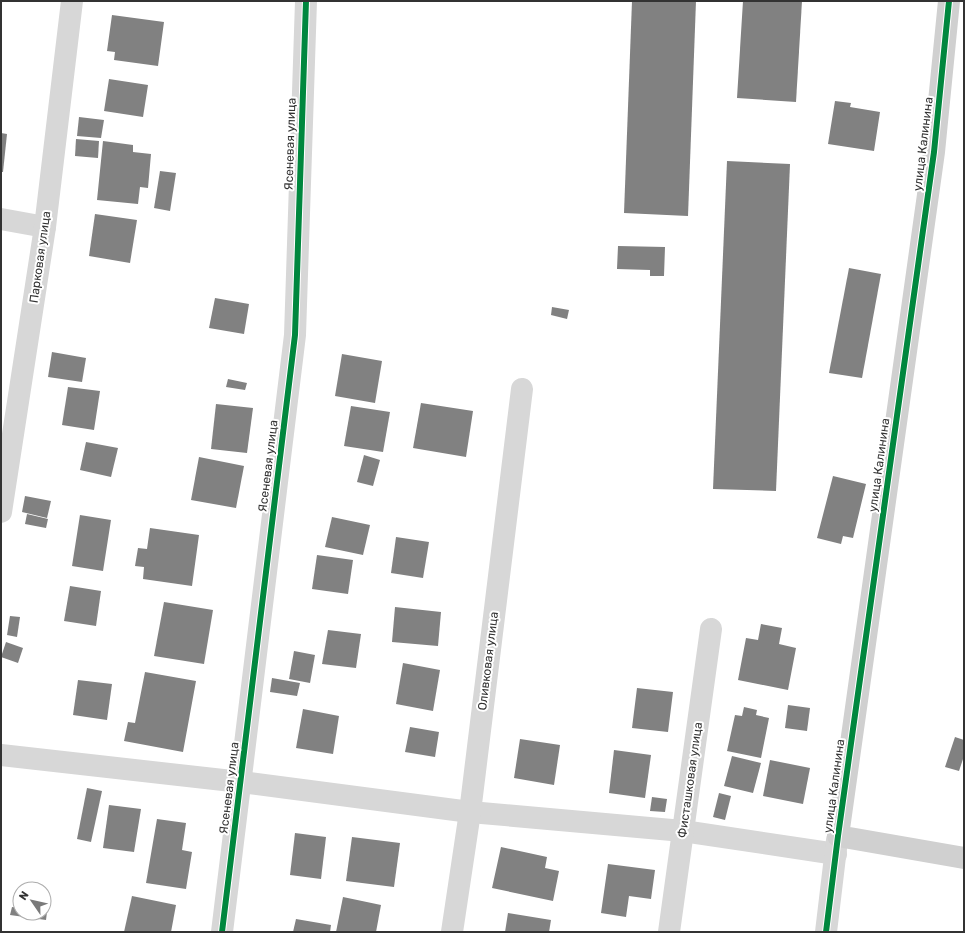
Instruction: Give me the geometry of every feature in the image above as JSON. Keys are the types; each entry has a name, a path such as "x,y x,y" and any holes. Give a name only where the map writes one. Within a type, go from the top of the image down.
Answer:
{"street":[{"name":"Парковая улица","path":"1,512 45,227 72,1"},
{"name":"Ясеневая улица","path":"222,932 295,335 306,1"},
{"name":"улица Калинина","path":"826,932 934,152 949,1"},
{"path":"1,219 45,227"},
{"name":"Оливковая улица","path":"452,932 470,812 522,389"},
{"name":"Фисташковая улица","path":"669,932 711,629"},
{"path":"1,755 241,782 470,812 964,858"}],"building":[{"path":"632,1 696,1 688,216 624,213"},
{"path":"743,1 802,1 796,102 737,98"},
{"path":"112,15 164,22 158,66 114,60 115,52 107,51"},
{"path":"109,79 148,85 143,117 104,111"},
{"path":"835,101 851,103 850,107 880,112 874,151 828,144"},
{"path":"79,117 104,120 101,138 77,136"},
{"path":"1,133 7,134 3,172 1,172"},
{"path":"76,139 99,141 98,158 75,156"},
{"path":"103,141 133,145 133,152 151,154 148,188 140,187 138,204 97,200"},
{"path":"727,161 790,164 776,491 713,489"},
{"path":"160,171 176,173 170,211 154,208"},
{"path":"95,214 137,220 130,263 89,256"},
{"path":"618,246 665,247 664,276 650,276 650,270 617,269"},
{"path":"849,268 881,274 862,378 829,373"},
{"path":"215,298 249,304 244,334 209,328"},
{"path":"552,307 569,310 567,319 551,315"},
{"path":"52,352 86,358 82,382 48,377"},
{"path":"342,354 382,361 375,403 335,396"},
{"path":"228,379 247,383 245,390 226,387"},
{"path":"68,387 100,391 94,430 62,425"},
{"path":"421,403 473,411 466,457 413,448"},
{"path":"216,404 253,408 247,453 211,449"},
{"path":"351,406 390,412 383,452 344,446"},
{"path":"86,442 118,448 111,477 80,470"},
{"path":"364,455 380,460 373,486 357,482"},
{"path":"199,457 244,466 236,508 191,500"},
{"path":"833,476 866,484 853,538 843,536 841,544 817,538"},
{"path":"25,496 51,501 47,518 22,512"},
{"path":"27,514 48,519 46,528 25,524"},
{"path":"80,515 111,520 103,571 72,566"},
{"path":"332,517 370,525 363,555 325,547"},
{"path":"150,528 199,535 192,586 143,579 144,567 135,566 138,548 147,549"},
{"path":"396,537 429,542 423,578 391,573"},
{"path":"317,555 353,560 348,594 312,589"},
{"path":"70,586 101,591 96,626 64,621"},
{"path":"164,602 213,610 204,664 154,656"},
{"path":"395,607 441,612 438,646 392,642"},
{"path":"10,616 20,617 17,637 7,635"},
{"path":"761,624 782,628 779,644 796,648 788,690 738,680 746,638 758,640"},
{"path":"328,630 361,634 356,668 322,664"},
{"path":"6,642 23,648 18,663 1,657"},
{"path":"294,651 315,655 310,683 289,679"},
{"path":"403,663 440,670 433,711 396,704"},
{"path":"145,672 196,681 183,752 124,741 128,722 135,723"},
{"path":"272,678 300,683 297,696 270,692"},
{"path":"78,680 112,684 107,720 73,715"},
{"path":"637,688 673,692 668,732 632,728"},
{"path":"788,705 810,708 807,731 785,728"},
{"path":"744,707 757,710 756,715 769,718 761,758 727,751 735,715 742,716"},
{"path":"303,709 339,716 333,754 296,748"},
{"path":"410,727 439,732 435,757 405,752"},
{"path":"955,737 964,740 964,756 959,771 945,767"},
{"path":"520,739 560,745 554,785 514,778"},
{"path":"614,750 651,755 645,798 609,793"},
{"path":"732,756 761,763 753,793 724,786"},
{"path":"770,760 810,768 803,804 763,796"},
{"path":"87,788 102,791 91,842 77,839"},
{"path":"719,793 731,796 725,820 713,817"},
{"path":"652,797 667,799 665,812 650,811"},
{"path":"109,805 141,809 134,852 103,848"},
{"path":"157,819 186,823 182,850 192,852 186,889 146,883"},
{"path":"295,833 326,837 321,879 290,875"},
{"path":"352,837 400,843 394,887 346,881"},
{"path":"501,847 547,857 545,868 559,871 553,901 492,888"},
{"path":"608,864 655,870 651,899 629,896 626,917 601,913"},
{"path":"132,896 176,905 171,932 124,932"},
{"path":"343,897 381,905 376,932 336,932"},
{"path":"508,913 551,920 549,932 505,932"},
{"path":"296,919 331,925 330,932 293,932"}],"cycle path":[{"path":"222,932 295,335 306,1"},
{"path":"826,932 838,836 934,152 949,1"}]}
